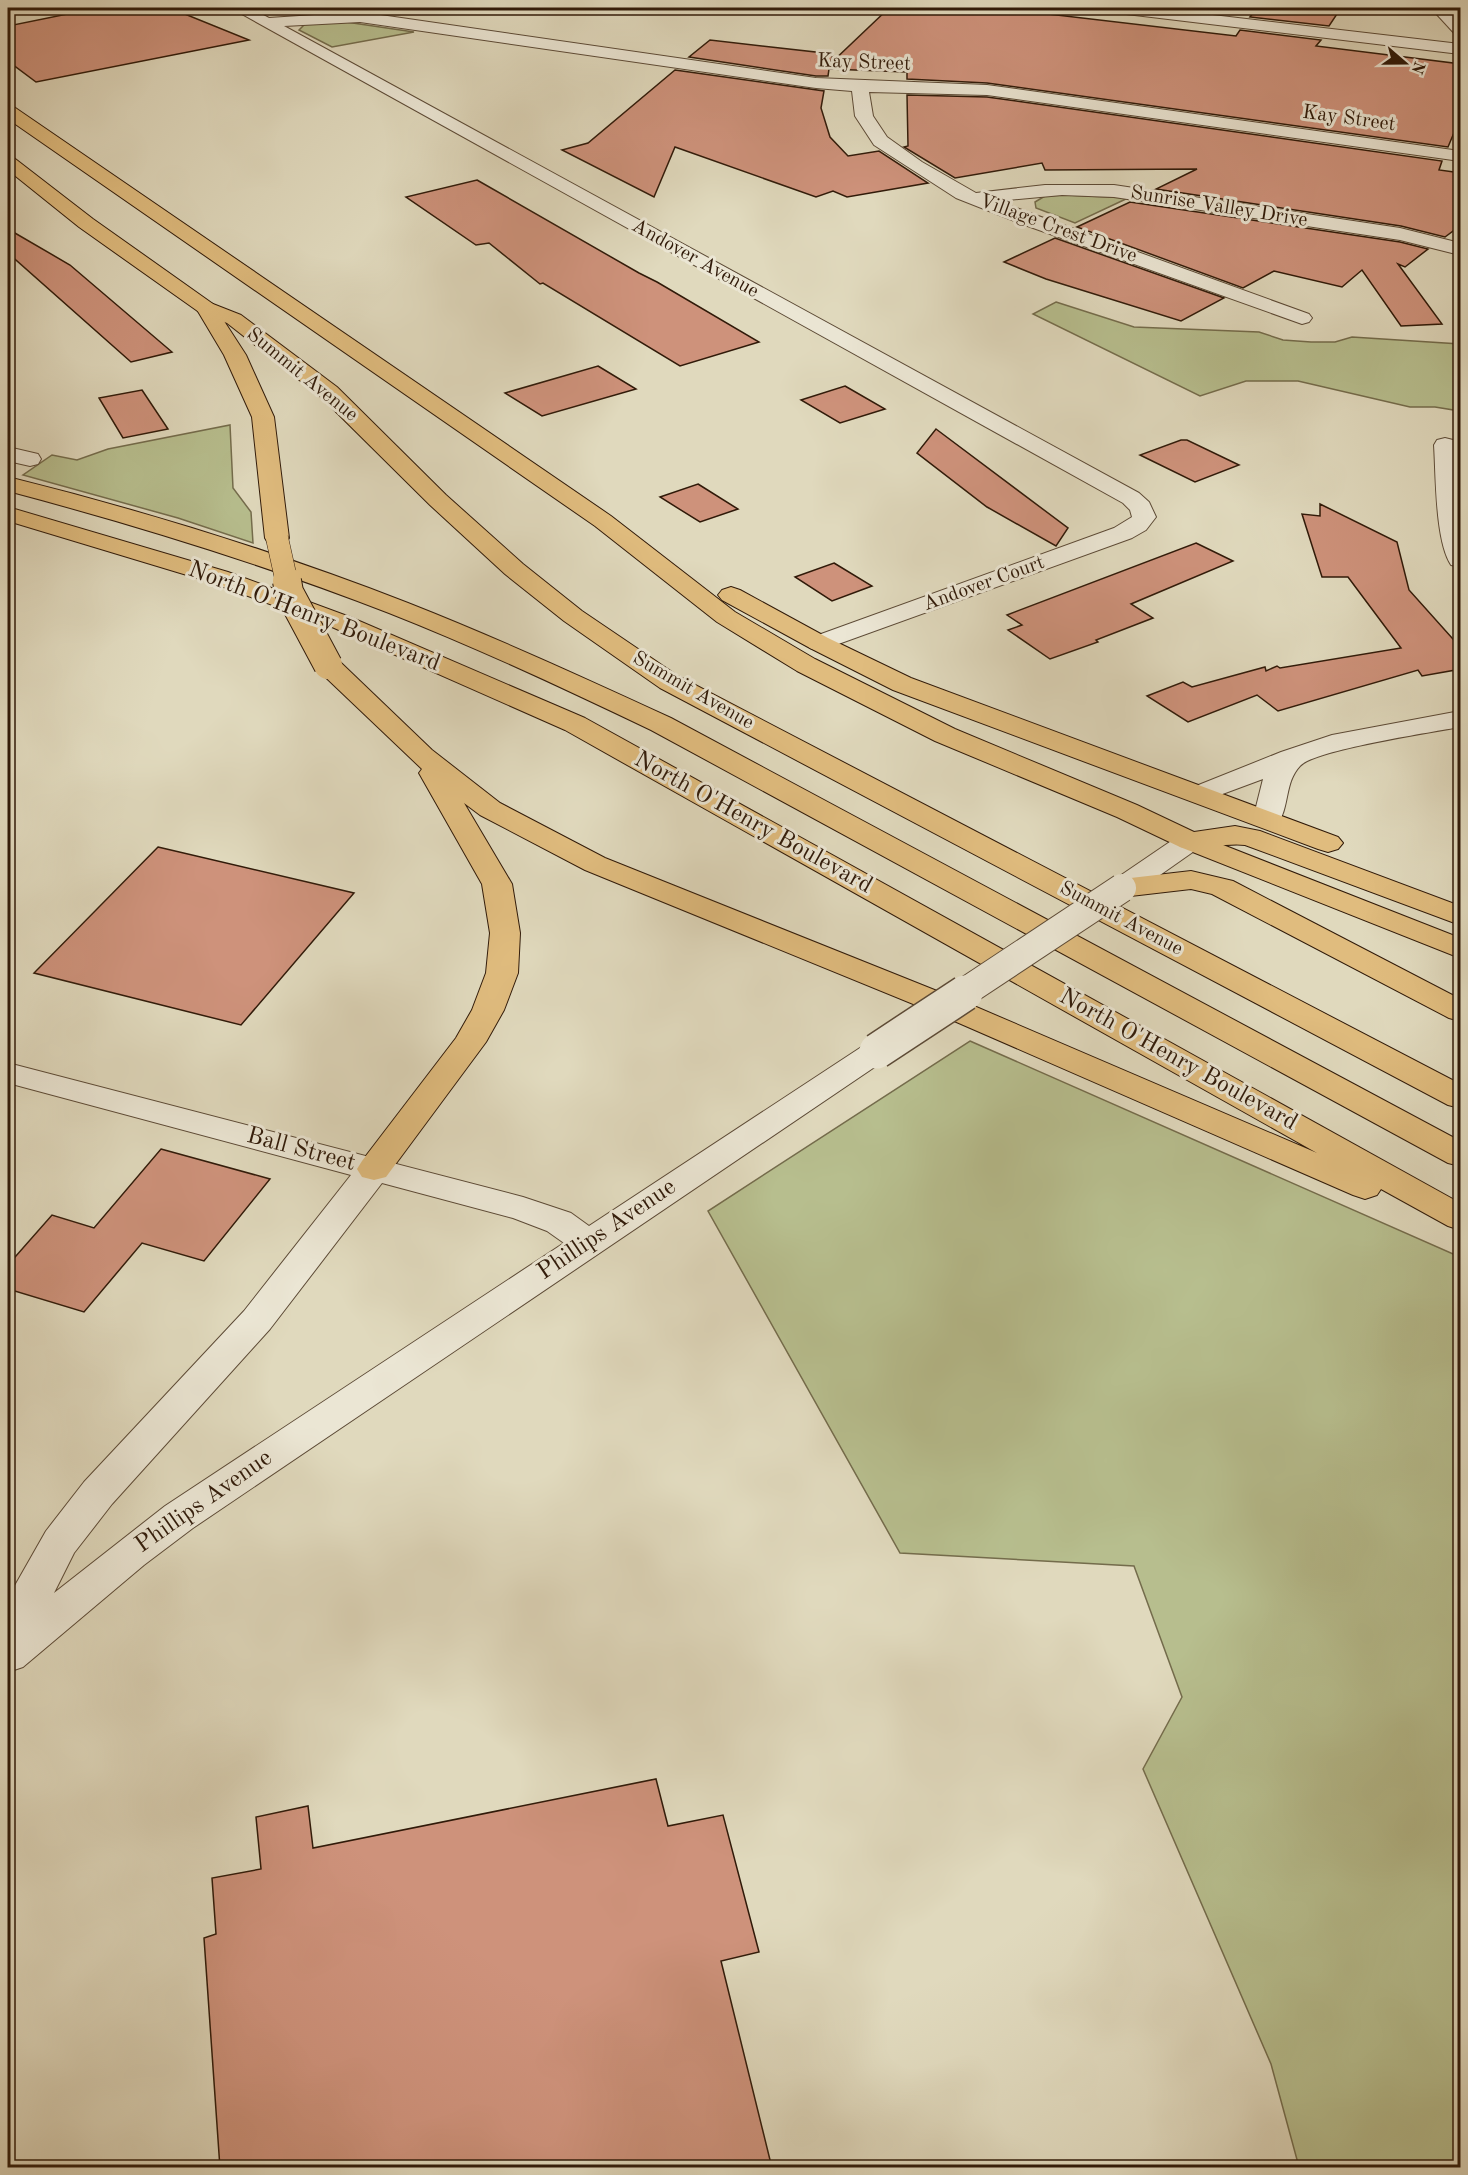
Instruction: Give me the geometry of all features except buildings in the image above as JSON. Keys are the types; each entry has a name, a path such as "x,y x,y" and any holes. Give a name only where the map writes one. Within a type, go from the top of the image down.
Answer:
{"main road":[{"name":"Summit Avenue","path":"12,118 603,521 726,617 806,665 945,735 1127,811 1190,841 1461,949"},
{"name":"Summit Avenue","path":"8,162 86,223 206,308 234,319 329,392 438,500 514,569 573,616 669,682 1461,1097"},
{"path":"219,277 240,272"},
{"path":"178,287 199,282"},
{"path":"206,308 240,363 263,417 277,538 289,592 328,665 422,756 490,809 595,864 966,1015 1461,1228"},
{"name":"North O'Henry Boulevard","path":"8,484 219,545 387,604 566,679 661,724 1461,1155"},
{"name":"North O'Henry Boulevard","path":"8,514 252,589 341,622 575,724 1461,1218"},
{"name":"Summit Avenue","path":"603,521 819,643 902,684 1267,819 1461,896"},
{"path":"374,1169 470,1042 488,1010 502,973 505,933 497,884 422,756"},
{"path":"1190,841 1235,835 1250,837 1461,916"},
{"path":"1122,888 1191,880 1222,887 1461,1011"}],"street":[{"name":"Andover Avenue","path":"239,8 1131,498 1141,507 1144,517"},
{"path":"1118,8 1461,49"},
{"path":"1438,8 1461,30"},
{"name":"Kay Street","path":"267,23 334,16 360,17 860,87 915,86 987,90 1461,156"},
{"name":"Village Crest Drive","path":"860,87 864,116 879,141 916,166 975,198 1302,318"},
{"name":"Sunrise Valley Drive","path":"975,198 1032,189 1076,188 1114,191 1400,234 1461,249"},
{"path":"1445,445 1452,529 1461,560"},
{"name":"Andover Court","path":"819,643 1123,534 1138,525 1144,517"},
{"path":"1201,794 1291,758 1342,741 1461,719"},
{"path":"1267,819 1275,782 1291,758"},
{"name":"Phillips Avenue","path":"20,1644 179,1517 1190,841"},
{"name":"Ball Street","path":"8,1073 523,1209 559,1222 588,1242"},
{"name":"Phillips Avenue","path":"20,1644 34,1589 60,1542 98,1493 257,1320 374,1169"}],"green space":[{"path":"346,22 414,32 332,47 299,30 305,24"},
{"path":"1045,196 1128,198 1075,223 1036,208 1035,202"},
{"path":"1056,302 1134,327 1259,332 1283,340 1311,342 1335,342 1352,337 1460,344 1460,411 1435,407 1410,407 1298,381 1246,381 1200,396 1033,314"},
{"path":"230,425 233,488 251,512 253,543 178,518 23,475 52,455 77,460 108,449"},
{"path":"970,1041 1460,1257 1460,2167 1299,2167 1271,2064 1143,1769 1182,1697 1134,1566 900,1553 708,1211"}]}
